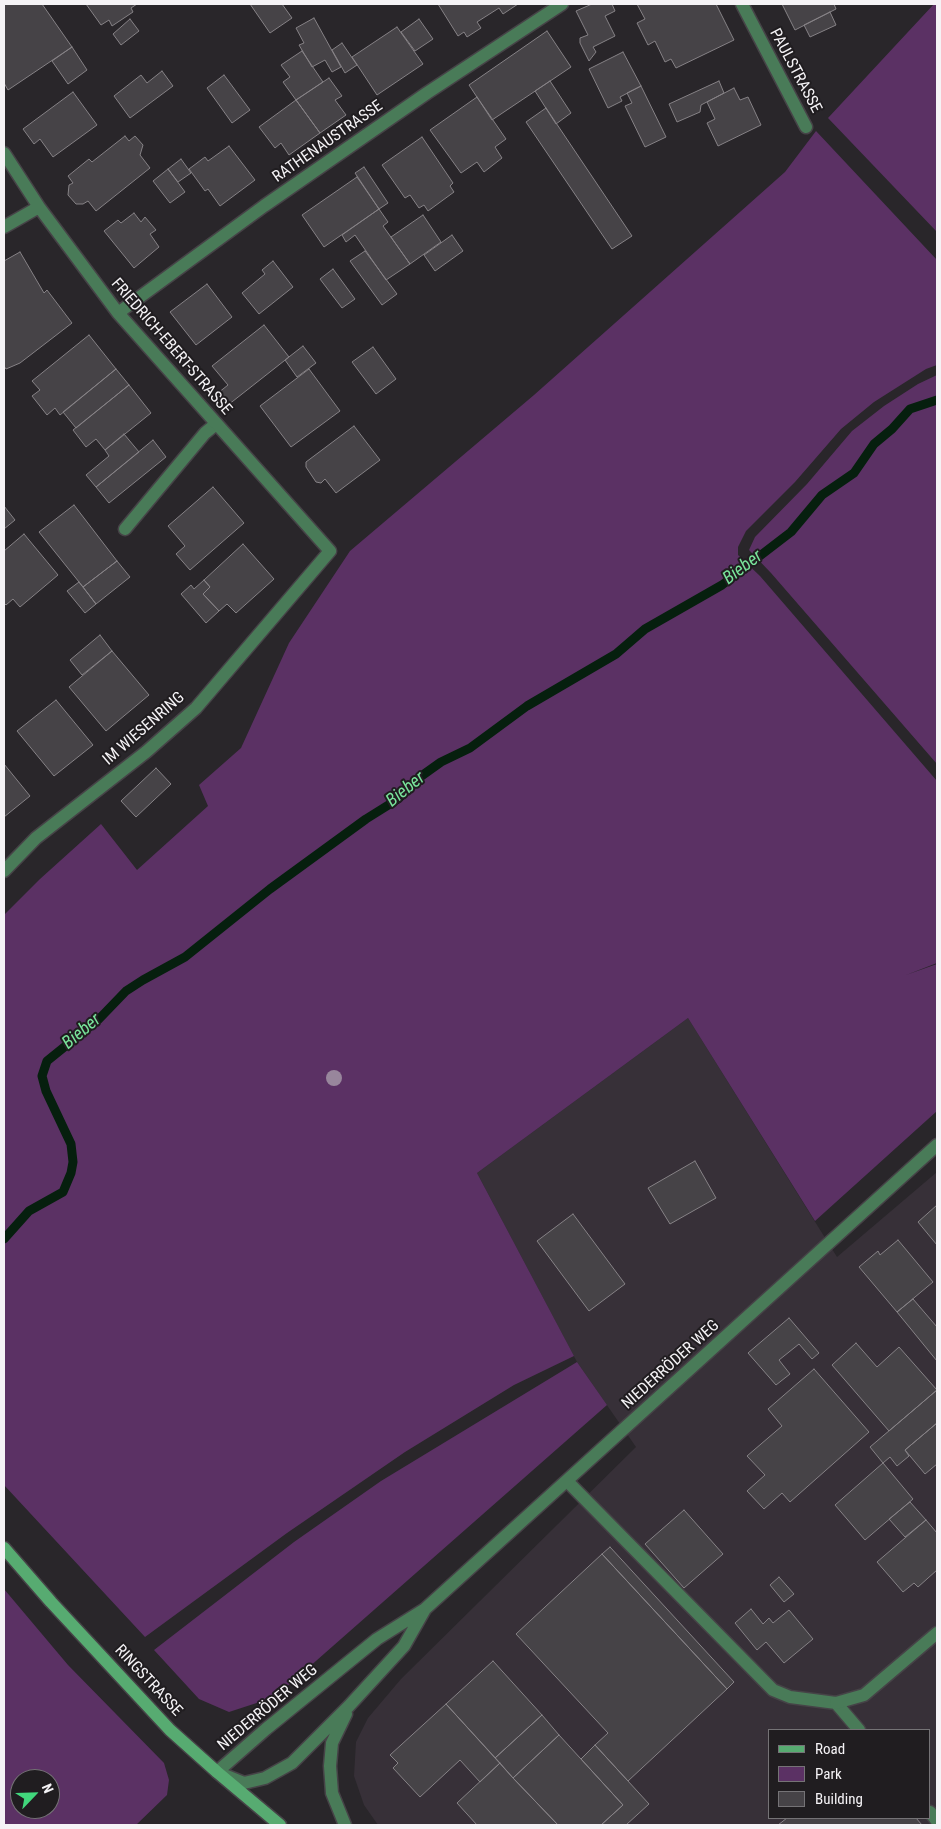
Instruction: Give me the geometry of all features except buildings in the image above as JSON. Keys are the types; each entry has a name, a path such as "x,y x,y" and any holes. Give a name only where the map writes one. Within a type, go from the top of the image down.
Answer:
{"main road":[{"name":"RINGSTRASSE","path":"4,1548 51,1602 170,1730 280,1825"}],"street":[{"name":"RATHENAUSTRASSE","path":"118,314 264,206 427,93 562,4"},
{"name":"PAULSTRASSE","path":"742,4 806,127"},
{"name":"FRIEDRICH-EBERT-STRASSE","path":"4,153 38,207 118,314 330,551"},
{"path":"4,227 38,207"},
{"path":"125,529 205,433 216,424"},
{"name":"IM WIESENRING","path":"4,872 36,838 146,752 196,708 330,551"},
{"name":"NIEDERRÖDER WEG","path":"425,1609 404,1646 349,1706 292,1763 265,1778 244,1783 217,1772 377,1639 425,1609 937,1145"},
{"path":"567,1481 772,1690 790,1697 836,1703 864,1695 937,1633"},
{"path":"836,1703 858,1729"},
{"name":"NIEDERRÖDER WEG","path":"345,1825 332,1793 330,1766 332,1743 349,1706"}],"shaded area":[{"path":"688,1018 837,1257 937,1172 937,1825 378,1825 364,1805 354,1776 356,1742 368,1718 401,1679 636,1447 577,1362 477,1173"}],"green space":[{"path":"934,4 937,4 937,232 828,118"},
{"path":"816,131 937,260 937,365 926,369 874,402 841,429 795,482 746,531 738,547 738,555 760,576 937,781 937,963 906,975 937,964 937,1111 815,1221 688,1018 477,1173 574,1356 514,1385 405,1452 287,1533 145,1637 4,1485 4,915 40,879 101,824 137,870 208,806 199,785 241,748 289,643 350,551 534,395 785,172"},
{"path":"937,375 937,764 749,550 755,537 807,484 852,431 884,406 918,384"},
{"path":"577,1362 607,1405 275,1697 229,1712 199,1699 154,1650 294,1542 381,1481"},
{"path":"4,1589 68,1665 164,1763 169,1780 167,1795 136,1825 4,1825"}],"waterway":[{"name":"Bieber","path":"4,1239 29,1211 63,1192 71,1173 73,1162 71,1144 46,1091 42,1076 47,1061 99,1019 126,991 185,957 270,889 366,819 398,799 420,777 441,762 470,748 527,706 616,654 645,629 722,585 791,532 822,495 854,473 874,444 892,429 910,409 937,400"}]}
